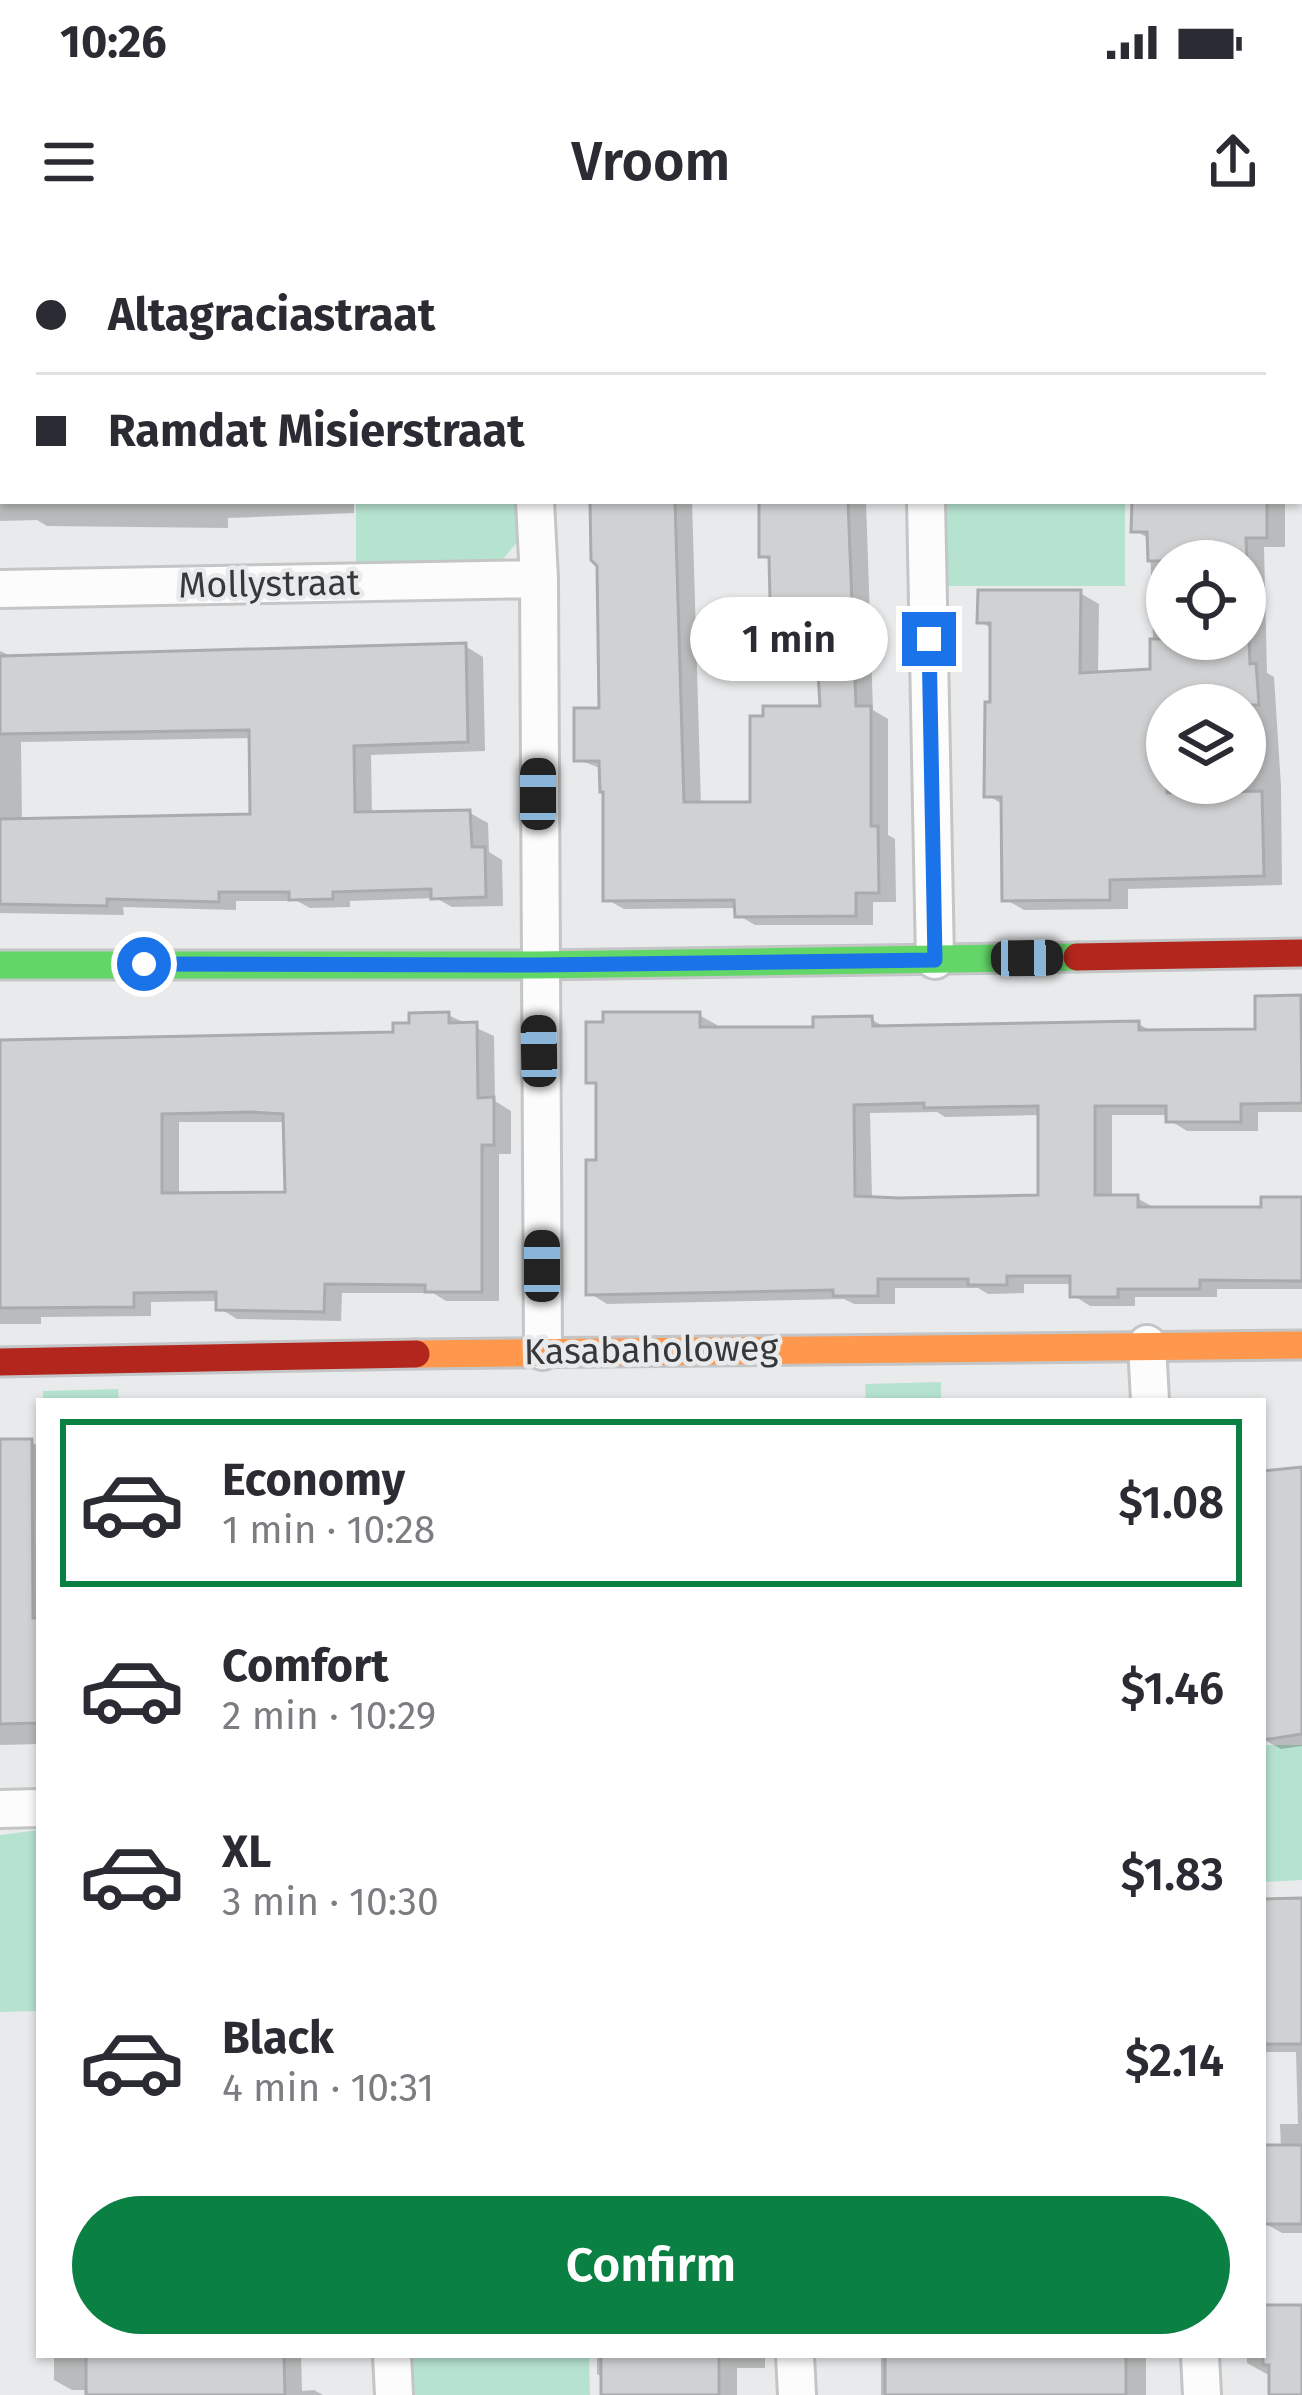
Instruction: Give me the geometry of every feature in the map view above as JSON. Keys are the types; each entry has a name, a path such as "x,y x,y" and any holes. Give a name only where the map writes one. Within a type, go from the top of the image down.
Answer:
{"street":[{"path":"535,504 543,1352"},
{"path":"926,504 935,960"},
{"name":"Mollystraat","path":"0,589 538,579"},
{"path":"0,965 538,965 1302,953"},
{"path":"1147,1344 1150,1398"},
{"name":"Kasabaholoweg","path":"0,1362 1302,1345"},
{"path":"0,1808 36,1808"},
{"path":"392,2358 394,2395"},
{"path":"795,2358 797,2395"},
{"path":"1200,2358 1202,2395"}],"green space":[{"path":"356,504 520,504 519,540 498,565 356,569"},
{"path":"944,504 1125,504 1125,586 944,586"},
{"path":"941,1382 941,1398 866,1398 865,1384"},
{"path":"118,1389 119,1398 43,1398 43,1391"},
{"path":"1266,1745 1302,1745 1302,1880 1266,1882"},
{"path":"36,1830 36,2011 0,2012 0,1835"},
{"path":"404,2358 589,2358 590,2395 405,2395"}],"building":[{"path":"590,504 675,504 684,802 750,802 750,716 763,716 763,706 820,706 816,639 771,641 769,557 759,557 759,504 848,504 856,706 871,706 871,826 878,826 879,893 856,893 856,916 735,917 734,900 603,901 599,761 574,761 574,708 599,708 597,566 591,560"},
{"path":"1132,504 1267,504 1267,538 1147,540 1147,532 1131,532"},
{"path":"978,590 1081,590 1080,673 1150,669 1150,660 1256,663 1258,684 1146,684 1146,804 1262,804 1264,876 1110,880 1110,900 1002,901 1001,797 984,797 990,623 977,623"},
{"path":"466,643 468,742 354,746 355,812 470,810 472,847 485,847 486,897 431,899 431,889 333,892 333,899 289,900 289,892 219,892 219,902 107,899 107,906 0,904 0,819 250,814 249,730 0,734 0,656"},
{"path":"1301,995 1302,1103 1241,1104 1241,1122 1166,1122 1166,1106 1095,1106 1095,1195 1138,1195 1138,1207 1261,1207 1261,1197 1302,1197 1302,1281 1200,1280 1200,1289 1118,1289 1118,1297 1070,1297 1070,1276 1007,1276 1007,1285 968,1285 968,1279 878,1279 878,1296 833,1296 833,1290 586,1295 586,1160 596,1160 596,1083 586,1083 586,1022 603,1022 603,1012 700,1012 700,1027 813,1027 813,1017 872,1016 873,1026 1139,1021 1139,1030 1255,1029 1255,996","holes":["924,1103 924,1108 1038,1106 1038,1195 855,1196 854,1105"]},
{"path":"449,1012 449,1023 477,1022 478,1098 494,1097 494,1145 482,1145 482,1292 425,1292 425,1285 325,1284 324,1312 216,1310 216,1292 134,1293 134,1307 0,1308 0,1040 393,1032 393,1023 409,1023 409,1013","holes":["162,1114 283,1114 285,1192 162,1193"]},
{"path":"0,1439 32,1439 36,1723 0,1724"},
{"path":"1302,1467 1302,1734 1266,1740 1266,1471"},
{"path":"1302,1898 1302,2044 1266,2044 1266,1899"},
{"path":"1266,2145 1302,2145 1302,2224 1266,2224"},
{"path":"1266,2305 1302,2305 1302,2395 1269,2395 1269,2365 1263,2365"},
{"path":"86,2358 284,2358 285,2395 86,2395"},
{"path":"601,2358 719,2358 719,2395 601,2395"},
{"path":"885,2358 1126,2358 1126,2395 885,2395"}],"traffic: fast":[{"path":"0,965 538,965 1077,957"}],"traffic: slow":[{"path":"416,1354 1302,1345"}],"traffic: jam":[{"path":"1077,957 1302,953"},
{"path":"0,1362 416,1354"}],"route":[{"path":"144,964 935,960 929,639"}]}
